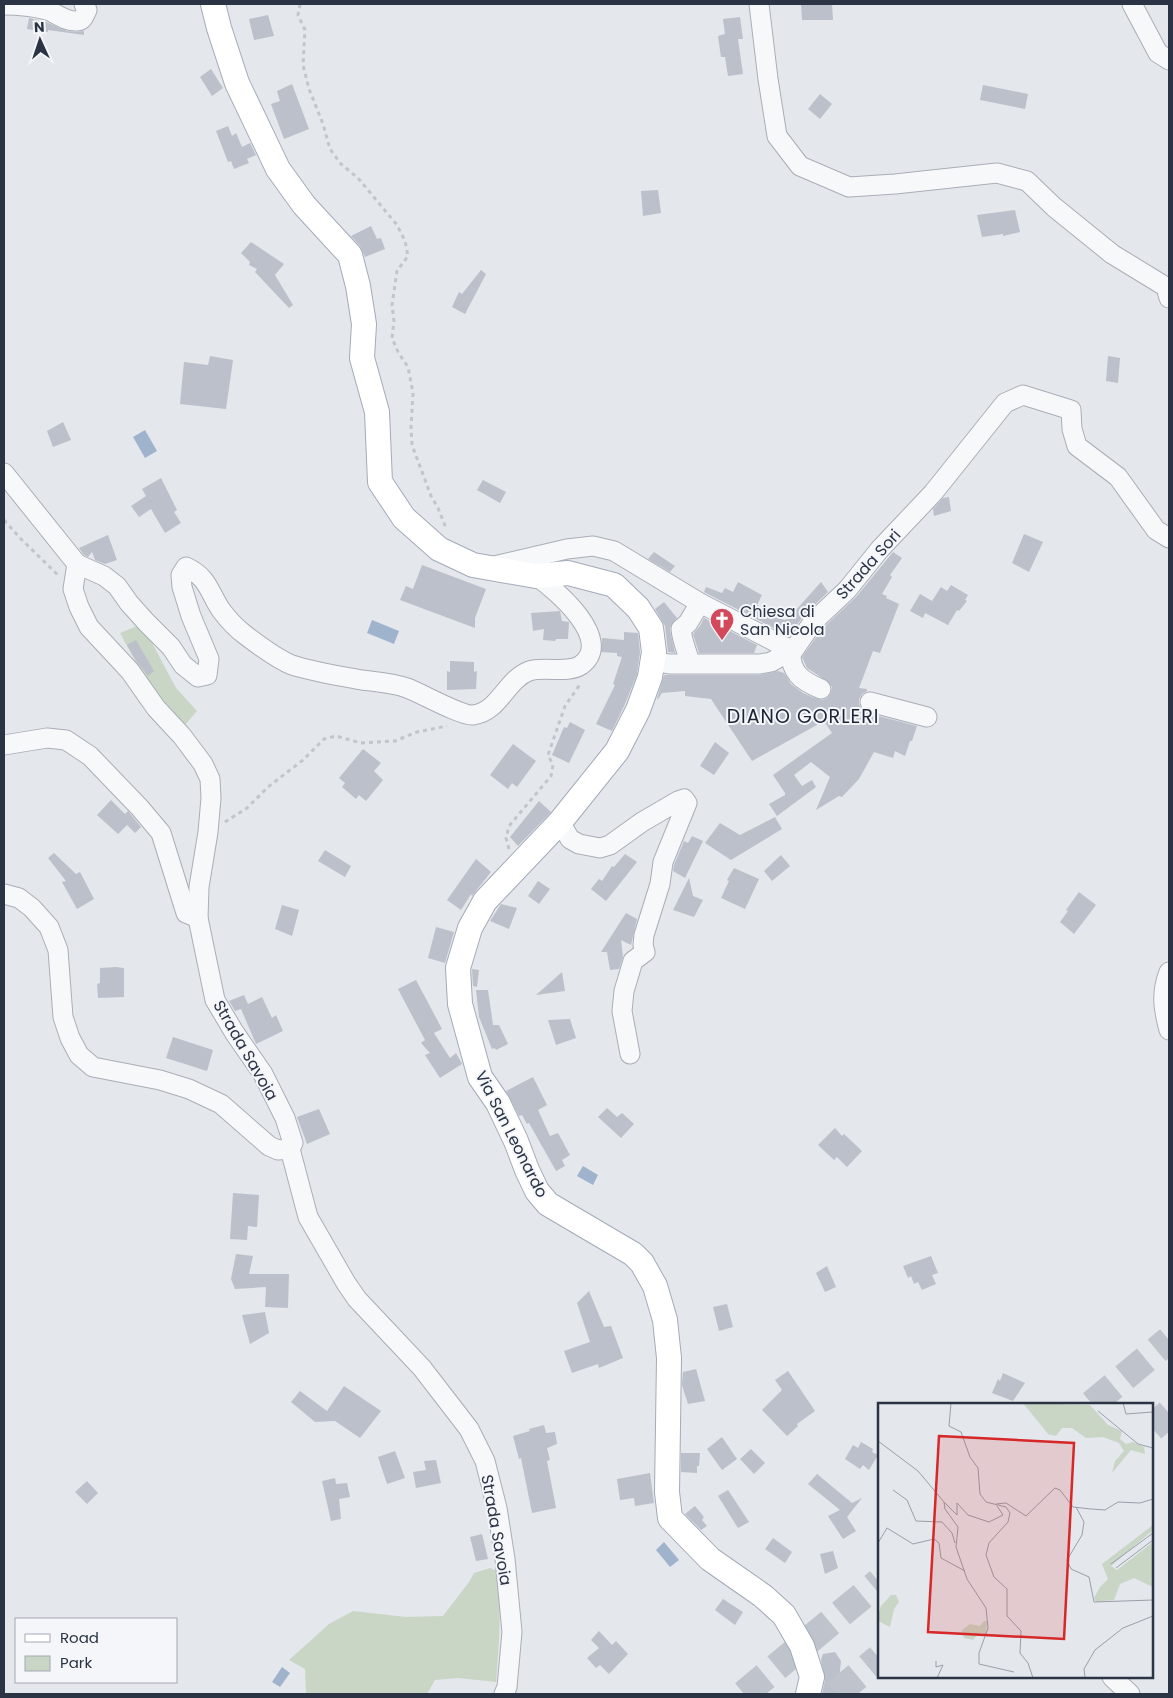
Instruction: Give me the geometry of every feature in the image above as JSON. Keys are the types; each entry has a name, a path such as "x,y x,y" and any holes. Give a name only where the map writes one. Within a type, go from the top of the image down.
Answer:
{"main road":[{"name":"Via San Leonardo","path":"213,4 218,28 237,83 278,168 304,205 350,255 358,286 364,324 362,358 377,412 380,482 404,518 439,550 473,565 536,576 568,573 614,585 638,608 651,628 654,652 650,677 638,710 617,751 560,822 485,901 470,928 458,968 460,1004 480,1077 498,1103 516,1141 526,1170 537,1191 548,1204 633,1254 642,1262 655,1286 665,1320 669,1358 667,1492 670,1518 710,1559 763,1596 784,1615 802,1646 812,1677 808,1694"}],"street":[{"path":"4,5 25,4 71,21 79,21 83,19 87,10 84,4"},
{"path":"759,4 777,136 800,166 849,187 998,173 1027,181 1054,207 1112,254 1166,287 1169,298"},
{"path":"1132,4 1158,53 1169,60"},
{"name":"Strada Sori","path":"791,651 795,650 813,622 847,590 880,549 934,493 1005,403 1023,396 1071,410 1072,429 1077,446 1118,478 1156,530 1169,538"},
{"path":"4,473 77,564 104,576 118,586 141,616 171,646 183,666 198,677 207,675 209,659 191,616 182,587 181,575 186,567 197,572 210,589 221,610 243,633 265,649 291,664 341,676 406,687 473,715 490,708 512,682 529,671 571,669 581,664 588,655 592,640 572,607 548,584 536,576"},
{"path":"489,567 567,549 593,546 614,551 700,604 758,632 791,651"},
{"name":"Strada Savoia","path":"77,564 73,589 79,608 89,626 130,671 156,708 182,736 203,764 210,779 208,827 199,887 198,918 215,1000 263,1074 285,1118 293,1143 290,1149 308,1217 357,1299 422,1368 469,1429 485,1461 497,1508 512,1632 507,1687 504,1694"},
{"path":"690,664 682,641 681,629 688,623 700,604"},
{"path":"654,652 658,662 728,665 766,664 791,651"},
{"path":"791,651 791,664 796,672 809,684 821,688"},
{"path":"870,702 927,717"},
{"path":"4,745 47,738 66,740 90,756 161,832 186,912 198,918"},
{"path":"560,822 570,838 579,844 600,848 610,845 642,822 678,801 684,799 687,803 663,862 660,884 644,935 643,945 645,952 633,961 624,991 622,1011 630,1054"},
{"path":"4,894 19,898 32,908 49,927 58,950 63,1017 70,1038 79,1054 93,1067 160,1080 189,1089 221,1104 269,1146 278,1150 290,1149"},
{"path":"1169,972 1164,986 1165,1014 1169,1030"},
{"path":"1113,1678 1130,1694"}],"path":[{"path":"300,4 298,15 305,30 303,65 309,89 323,124 330,149 384,208 397,225 405,241 408,256 397,271 392,305 394,321 392,338 398,352 408,367 413,393 412,445 431,496 450,534"},
{"path":"4,520 20,539 73,589"},
{"path":"513,871 506,838 510,826 551,776 553,765 548,755 566,706 586,673 581,664"},
{"path":"208,827 226,822 247,808 268,787 305,758 324,739 336,736 362,743 395,741 417,732 456,725 463,719 462,712"}],"green space":[{"path":"142,624 176,688 197,711 185,725 156,699 120,633"},
{"path":"490,1568 497,1571 500,1613 496,1682 458,1678 435,1680 427,1694 306,1694 305,1669 289,1660 329,1624 353,1611 406,1617 443,1616 474,1573"}],"water":[{"path":"145,430 157,451 145,458 133,437"},
{"path":"372,620 399,631 394,644 367,633"},
{"path":"583,1166 598,1175 593,1185 577,1176"},
{"path":"664,1542 679,1560 670,1567 656,1550"},
{"path":"282,1667 290,1673 280,1687 272,1682"}],"building":[{"path":"801,4 832,4 833,20 802,20"},
{"path":"268,15 274,36 254,40 249,19"},
{"path":"740,17 743,39 738,39 743,74 728,76 725,57 721,57 718,36 725,34 723,19"},
{"path":"29,18 44,21 67,31 84,31 84,35 27,29"},
{"path":"211,69 223,88 212,96 200,77"},
{"path":"292,84 309,129 284,139 271,104 280,101 277,91"},
{"path":"983,85 1028,94 1025,109 980,100"},
{"path":"820,94 832,104 820,119 808,109"},
{"path":"228,126 232,136 236,133 242,147 250,143 256,155 247,159 249,163 234,169 231,161 228,162 216,131"},
{"path":"658,190 661,213 643,216 641,191"},
{"path":"1015,210 1020,232 1003,236 1003,234 982,237 977,215"},
{"path":"371,226 377,239 381,238 385,249 365,257 360,246 351,236"},
{"path":"251,242 284,264 275,275 293,305 289,308 255,272 257,269 249,265 250,262 241,253"},
{"path":"481,270 486,274 465,314 452,307 459,292 462,294"},
{"path":"210,356 233,360 226,409 180,404 184,362 208,365"},
{"path":"1108,356 1120,358 1118,383 1106,381"},
{"path":"63,422 71,440 53,447 47,431"},
{"path":"161,478 177,510 174,512 181,523 165,533 151,509 139,517 131,506 146,496 142,489"},
{"path":"483,480 506,492 500,503 477,490"},
{"path":"949,497 951,511 934,516 933,509 943,498"},
{"path":"1024,534 1043,542 1029,572 1012,563"},
{"path":"108,535 117,560 105,564 95,560 92,552 88,557 79,548"},
{"path":"654,552 675,566 670,572 648,559"},
{"path":"893,552 902,558 890,575 892,577 882,594 899,604 880,653 873,651 859,688 867,689 867,691 862,694 859,704 862,710 867,713 917,726 912,741 910,741 905,756 895,751 893,758 874,752 859,779 842,797 839,796 816,810 830,777 811,762 794,775 802,786 812,780 816,787 777,816 769,804 785,795 785,793 773,775 832,733 824,721 752,761 711,699 685,696 685,691 662,693 657,699 664,675 760,675 778,671 784,673 791,684 803,693 817,699 823,700 827,698 831,693 832,687 830,683 807,668 802,657 822,629 856,597"},
{"path":"422,565 486,589 475,618 475,628 400,600 406,586 413,589"},
{"path":"738,582 762,595 757,605 784,620 788,619 821,582 828,592 805,614 789,636 704,592 706,587 722,593 725,588 733,592"},
{"path":"951,585 968,595 965,600 967,601 959,611 957,610 948,625 925,613 923,618 910,611 920,594 932,601 941,587 947,591"},
{"path":"664,602 677,618 671,625 670,630 675,653 668,652 665,626 655,609"},
{"path":"560,611 562,621 569,622 568,639 543,640 544,629 533,631 531,613"},
{"name":"Chiesa di San Nicola","path":"704,618 757,645 754,653 699,653 693,634"},
{"path":"624,632 638,633 640,652 637,674 612,731 596,724 615,685 613,684 622,657 617,656 617,653 601,652 602,638 624,640"},
{"path":"136,640 154,671 148,676 127,645"},
{"path":"450,661 474,662 474,672 477,671 476,689 447,690 447,671 450,672"},
{"path":"570,722 585,730 569,763 552,755 564,727 567,728"},
{"path":"715,742 729,753 714,775 700,766"},
{"path":"513,744 536,761 517,787 512,783 508,789 490,775"},
{"path":"363,749 381,763 374,771 383,780 366,801 359,795 356,799 342,787 345,783 339,778"},
{"path":"111,800 125,814 128,811 141,827 135,833 127,825 118,834 97,815"},
{"path":"539,801 551,812 518,846 510,837"},
{"path":"775,817 782,829 731,860 705,843 720,823 740,835"},
{"path":"692,836 703,841 685,878 673,871 674,865 684,841 688,843"},
{"path":"325,850 351,866 345,877 318,861"},
{"path":"54,853 76,874 80,872 94,899 77,909 62,882 66,881 48,858"},
{"path":"625,854 637,862 606,901 591,889 599,879 602,881 612,866 614,867"},
{"path":"781,855 790,866 772,881 764,871"},
{"path":"476,859 491,872 472,896 471,894 461,910 447,900"},
{"path":"734,868 759,879 745,909 721,898 729,881 727,880"},
{"path":"689,878 693,896 703,900 694,917 673,910"},
{"path":"538,881 550,889 539,904 528,896"},
{"path":"1079,892 1096,905 1074,934 1060,922"},
{"path":"501,904 517,908 509,929 490,921"},
{"path":"282,905 299,910 292,936 275,929"},
{"path":"626,913 637,919 631,945 621,940 623,957 619,969 610,970 607,952 601,952"},
{"path":"436,927 454,932 445,963 428,958"},
{"path":"100,968 124,968 124,997 98,998 97,984 100,983"},
{"path":"472,969 479,970 477,987 473,986"},
{"path":"562,972 565,991 536,995"},
{"path":"416,980 442,1029 434,1033 450,1058 456,1053 462,1064 440,1078 425,1055 430,1053 421,1043 425,1040 398,989"},
{"path":"476,990 488,990 493,1025 499,1025 508,1044 496,1050 495,1048 492,1049 479,1017"},
{"path":"244,995 248,1004 262,997 272,1018 276,1015 283,1031 256,1044 241,1009 235,1011 229,1001"},
{"path":"570,1019 576,1038 556,1045 548,1020"},
{"path":"173,1037 213,1050 207,1071 166,1058"},
{"path":"533,1077 547,1105 538,1110 550,1136 558,1133 570,1155 562,1160 565,1166 556,1171 529,1123 527,1124 522,1115 519,1116 506,1091"},
{"path":"607,1108 617,1117 622,1113 634,1124 621,1138 598,1117"},
{"path":"319,1109 330,1134 307,1144 297,1117"},
{"path":"835,1128 842,1136 844,1134 862,1151 847,1167 837,1157 834,1160 818,1145"},
{"path":"233,1193 259,1195 257,1227 248,1226 247,1240 230,1239"},
{"path":"236,1254 253,1256 249,1274 289,1274 288,1308 265,1307 266,1287 235,1289 231,1279"},
{"path":"931,1256 938,1273 932,1275 936,1284 922,1290 918,1282 914,1284 911,1276 908,1278 903,1266"},
{"path":"827,1266 836,1287 825,1292 816,1273"},
{"path":"589,1291 604,1327 611,1326 623,1358 599,1368 598,1364 572,1373 564,1351 590,1342 577,1303"},
{"path":"727,1304 733,1327 719,1331 713,1307"},
{"path":"265,1312 269,1333 250,1344 242,1315"},
{"path":"696,1369 705,1401 688,1404 682,1385 683,1372"},
{"path":"788,1371 815,1411 797,1424 798,1426 787,1436 762,1410 782,1390 775,1380"},
{"path":"1003,1373 1025,1383 1013,1401 992,1393"},
{"path":"344,1386 381,1411 360,1438 335,1421 315,1422 291,1402 300,1391 327,1411"},
{"path":"544,1425 546,1433 555,1432 557,1444 547,1448 550,1460 547,1461 556,1508 532,1513 521,1458 519,1459 513,1436"},
{"path":"722,1437 737,1459 722,1470 707,1449"},
{"path":"861,1442 873,1449 872,1452 878,1455 869,1470 863,1465 860,1469 845,1459 853,1445 858,1448"},
{"path":"751,1449 765,1463 754,1474 740,1459"},
{"path":"395,1451 405,1478 387,1484 378,1457"},
{"path":"681,1453 700,1453 697,1473 681,1472"},
{"path":"436,1460 441,1483 416,1488 413,1472 426,1470 424,1461"},
{"path":"650,1473 654,1503 635,1506 634,1498 620,1500 617,1479"},
{"path":"817,1474 852,1503 862,1498 847,1517 856,1531 843,1539 828,1516 840,1510 808,1484"},
{"path":"335,1478 336,1484 347,1483 350,1497 339,1499 341,1519 331,1521 322,1481"},
{"path":"87,1481 98,1493 87,1504 75,1492"},
{"path":"728,1490 749,1522 738,1528 718,1496"},
{"path":"695,1506 704,1517 702,1520 707,1526 701,1530 685,1514"},
{"path":"482,1534 488,1559 476,1561 470,1537"},
{"path":"773,1538 792,1552 785,1563 765,1549"},
{"path":"833,1551 838,1568 825,1574 820,1554"},
{"path":"723,1599 743,1612 735,1625 715,1610"},
{"path":"599,1631 612,1645 616,1641 628,1654 609,1674 600,1665 596,1668 587,1658 599,1648 591,1640"},
{"path":"835,1652 841,1661 835,1694 822,1694 825,1680 821,1660 823,1654"}],"tunnel":[{"path":"1093,1403 1169,1340"},
{"path":"1153,1427 1169,1413"},
{"path":"744,1694 878,1583"},
{"path":"836,1694 878,1659"}],"place":[{"name":"Chiesa di San Nicola","path":"722,641"}],"district":[{"name":"DIANO GORLERI","path":"803,716"}]}
